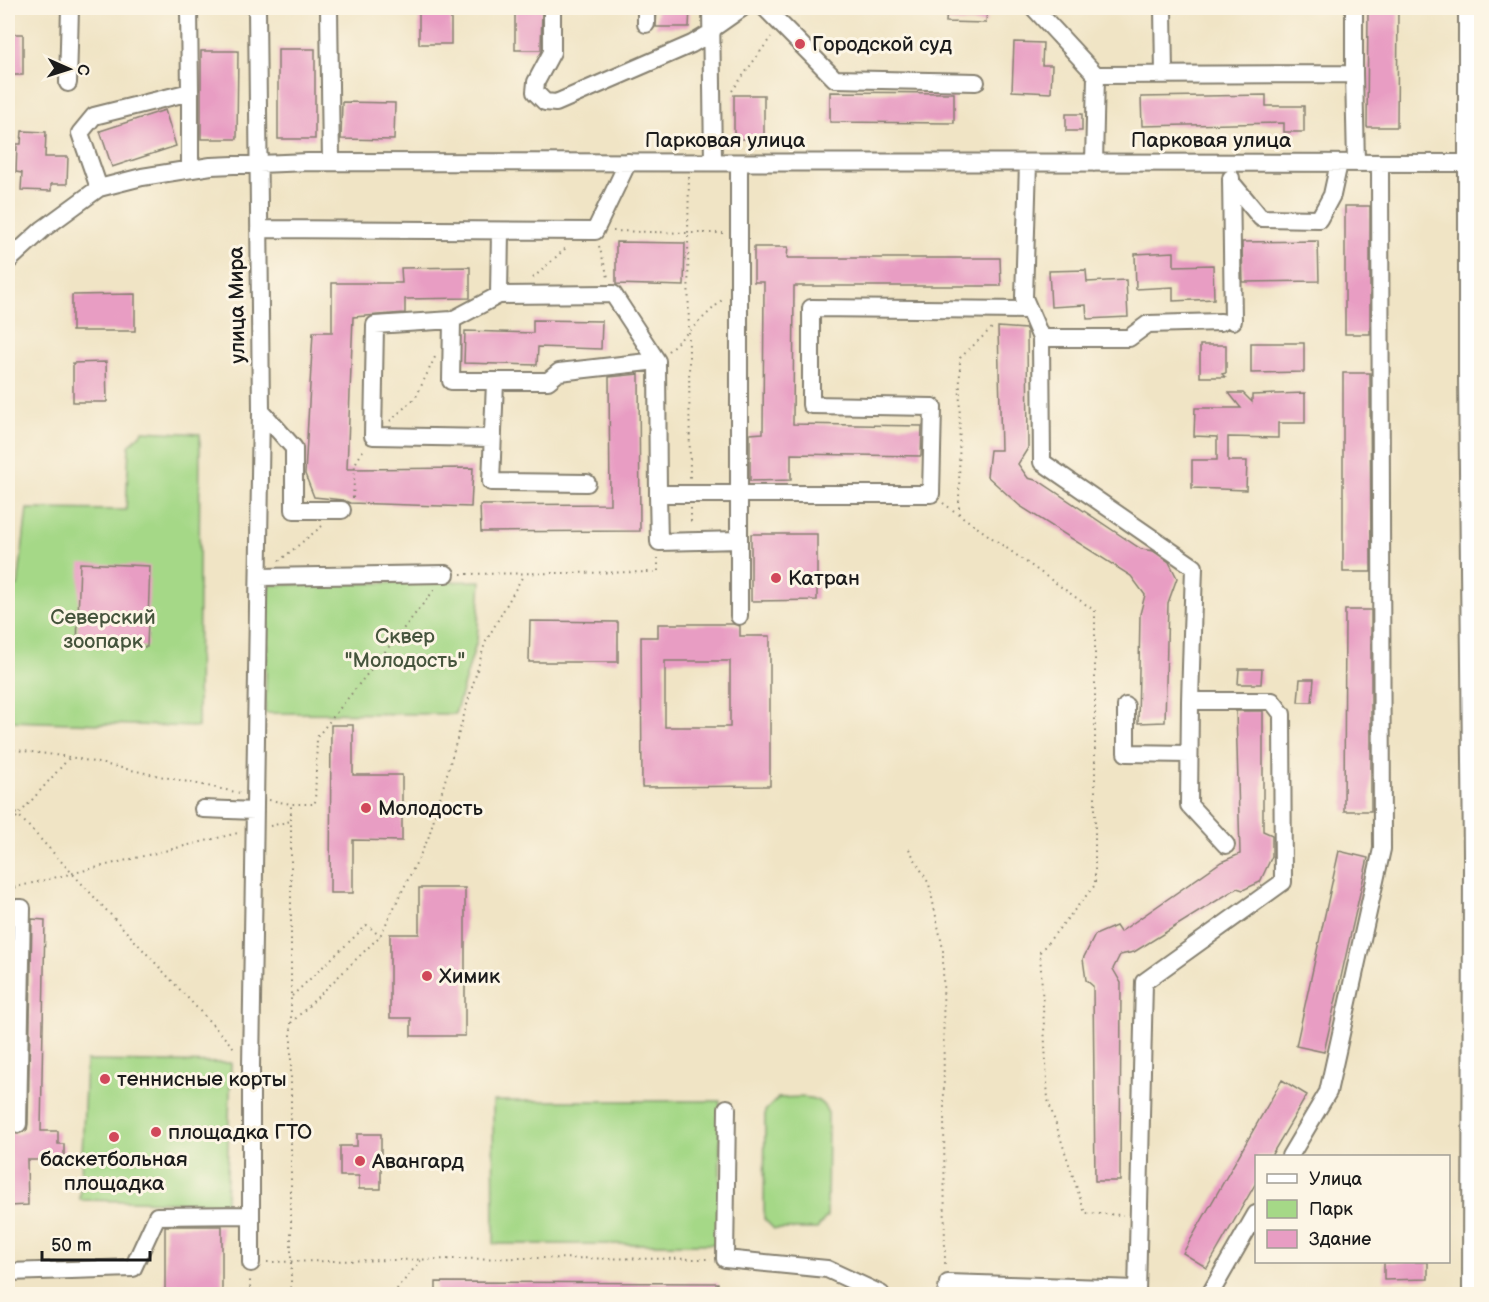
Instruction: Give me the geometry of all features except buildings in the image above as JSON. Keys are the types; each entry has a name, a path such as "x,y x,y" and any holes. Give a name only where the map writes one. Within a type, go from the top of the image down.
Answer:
{"main road":[{"path":"1470,8 1470,163 1476,373 1478,855 1476,1284"}],"street":[{"path":"68,83 70,8"},
{"path":"189,8 190,169"},
{"name":"улица Мира","path":"251,1263 251,1067 261,411 257,8"},
{"path":"329,8 331,162"},
{"path":"552,8 552,52 536,82 535,92 547,103 556,103 692,44 742,8"},
{"path":"711,8 713,162"},
{"path":"765,8 835,79 976,82"},
{"path":"1034,8 1096,75 1094,163"},
{"path":"1163,8 1164,74"},
{"path":"1231,182 1261,218 1319,219 1348,163 1354,74 1354,8"},
{"path":"1096,75 1354,74"},
{"path":"99,188 80,133 94,116 190,92"},
{"path":"259,229 589,231 628,162"},
{"path":"739,162 739,616"},
{"name":"Парковая улица","path":"8,261 43,229 99,188 190,169 257,163 1470,163"},
{"path":"1028,163 1024,298 1041,338 1042,462 1194,567 1189,805 1226,845"},
{"path":"1041,338 1129,338 1148,324 1227,321 1231,163"},
{"path":"1291,1155 1328,1092 1382,849 1380,163"},
{"path":"499,295 500,231"},
{"path":"492,438 373,436 375,325 452,320 499,295 613,294 657,361 659,542 739,540"},
{"path":"658,494 931,494 933,407 811,405 811,308 1028,310"},
{"path":"452,320 450,381 548,381 560,372 657,361"},
{"path":"495,382 491,482 587,483"},
{"path":"261,411 294,448 294,510 342,510"},
{"path":"259,577 446,574"},
{"path":"947,1289 1137,1292 1144,982 1283,882 1282,714 1272,701 1190,701"},
{"path":"1126,706 1126,753 1189,753"},
{"path":"203,809 255,804"},
{"path":"8,908 22,908 18,1124"},
{"path":"727,1108 725,1259 827,1269 881,1294"},
{"path":"8,1272 133,1268 157,1216 250,1215"},
{"path":"1210,1294 1255,1217"}],"path":[{"path":"732,91 780,24"},
{"path":"689,174 691,541"},
{"path":"589,231 613,294"},
{"path":"527,284 589,231 739,233"},
{"path":"657,361 739,284"},
{"path":"959,514 960,358 1010,310"},
{"path":"259,577 342,510 352,509 355,464 373,436 416,397 439,349"},
{"path":"931,494 1095,611 1095,885 1040,952 1048,1100 1085,1213 1139,1216"},
{"path":"8,749 70,757 255,804 315,804 317,737 446,574 657,572 659,542"},
{"path":"291,1023 380,936 428,839 484,643 524,573"},
{"path":"8,827 70,757"},
{"path":"8,804 251,1067"},
{"path":"291,804 291,1294"},
{"path":"8,889 291,820"},
{"path":"909,849 929,884 943,949 943,1260 947,1289"},
{"path":"291,997 366,925 380,936"},
{"path":"251,1263 725,1259"},
{"path":"393,1294 420,1260"}],"green space":[{"name":"Северский зоопарк","path":"143,431 200,434 198,727 8,721 8,587 18,586 27,509 126,510 129,446"},
{"name":"Сквер \"Молодость\"","path":"481,581 477,640 455,714 265,713 268,585"},
{"name":"площадка ГТО","path":"86,1061 231,1063 226,1203 80,1200"},
{"path":"778,1098 814,1099 824,1106 828,1113 827,1216 817,1229 774,1229 764,1219 765,1111"},
{"path":"493,1101 720,1101 720,1244 494,1244"}],"place":[{"name":"Городской суд","path":"800,44"},
{"name":"Катран","path":"776,578"},
{"name":"Молодость","path":"366,808"},
{"name":"Химик","path":"427,976"},
{"name":"теннисные корты","path":"105,1079"},
{"name":"площадка ГТО","path":"156,1132"},
{"name":"баскетбольная площадка","path":"114,1137"},
{"name":"Авангард","path":"360,1161"}]}
